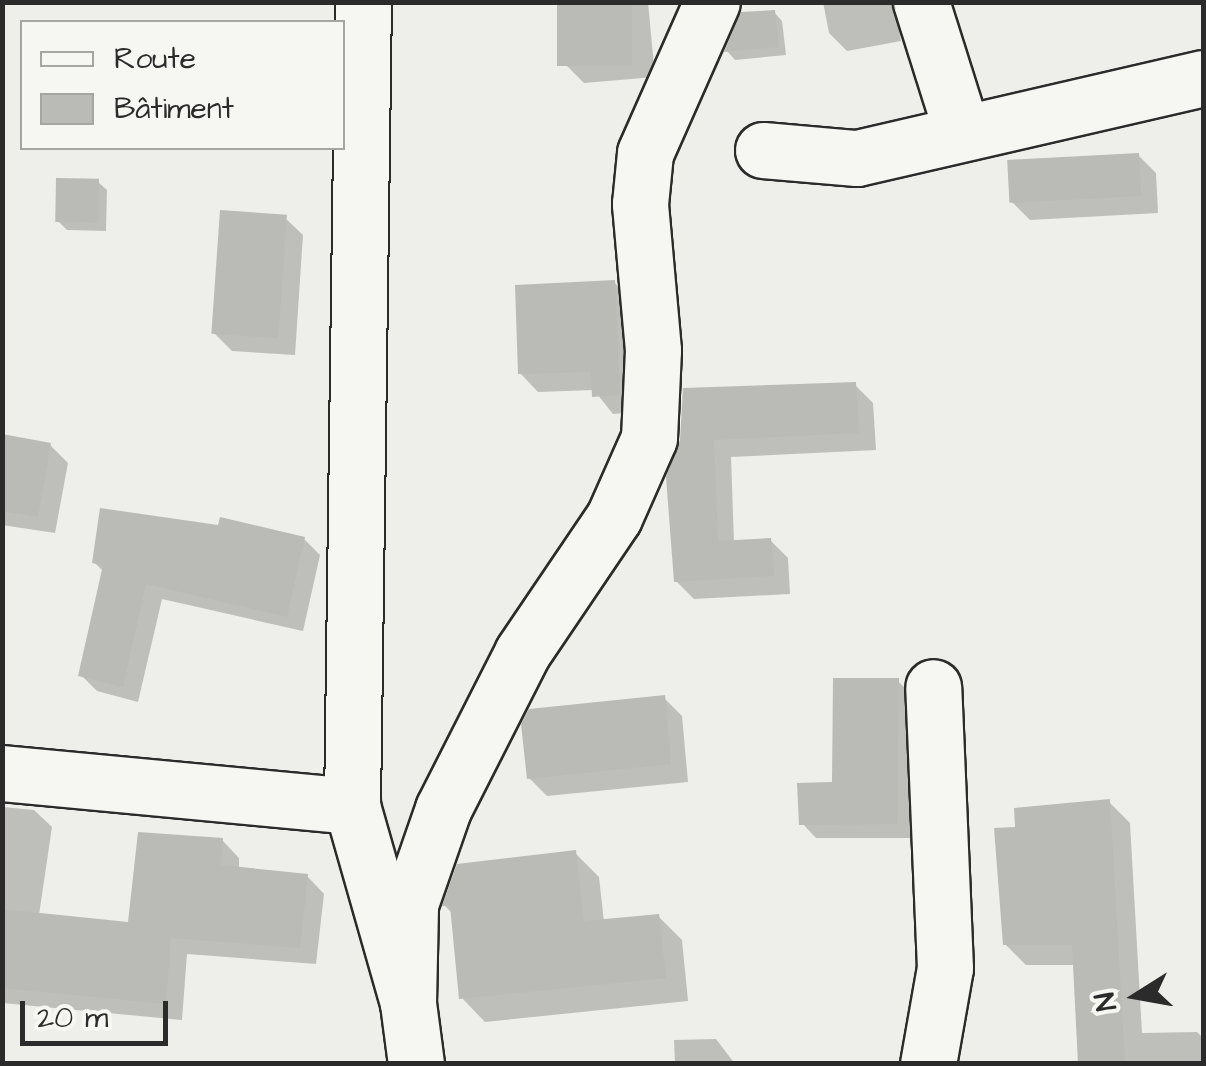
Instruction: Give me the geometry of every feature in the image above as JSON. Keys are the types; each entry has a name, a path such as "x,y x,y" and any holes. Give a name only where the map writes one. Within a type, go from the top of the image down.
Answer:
{"street":[{"path":"363,2 352,806 408,1003 416,1064"},
{"path":"408,1003 410,904 443,808 522,653 614,517 649,438 654,350 640,204 644,154 712,2"},
{"path":"922,2 962,132"},
{"path":"762,150 857,158 1204,78"},
{"path":"928,1064 945,968 936,880 933,688"},
{"path":"2,772 352,806"}],"building":[{"path":"557,2 632,2 632,66 557,66"},
{"path":"775,10 779,47 724,52 741,12"},
{"path":"1139,153 1141,196 1009,203 1007,160"},
{"path":"56,178 99,179 98,223 55,222"},
{"path":"220,210 287,215 278,338 211,334"},
{"path":"615,280 620,395 592,397 591,372 518,374 515,285"},
{"path":"856,382 859,433 714,440 718,541 771,538 774,576 674,582 666,477 680,440 683,388"},
{"path":"2,434 51,443 38,517 2,511"},
{"path":"100,508 218,525 220,517 305,537 287,617 146,584 123,687 78,676 103,565 92,563"},
{"path":"833,678 899,678 897,824 799,825 797,783 832,782"},
{"path":"665,695 671,764 527,779 521,724 529,709"},
{"path":"1110,799 1125,1064 1078,1064 1072,945 1003,945 994,828 1015,827 1014,808"},
{"path":"138,832 223,838 221,865 308,874 300,948 171,938 166,1004 2,988 2,909 128,922"},
{"path":"576,850 584,921 659,914 666,978 459,999 450,906 442,906 457,864"}]}
